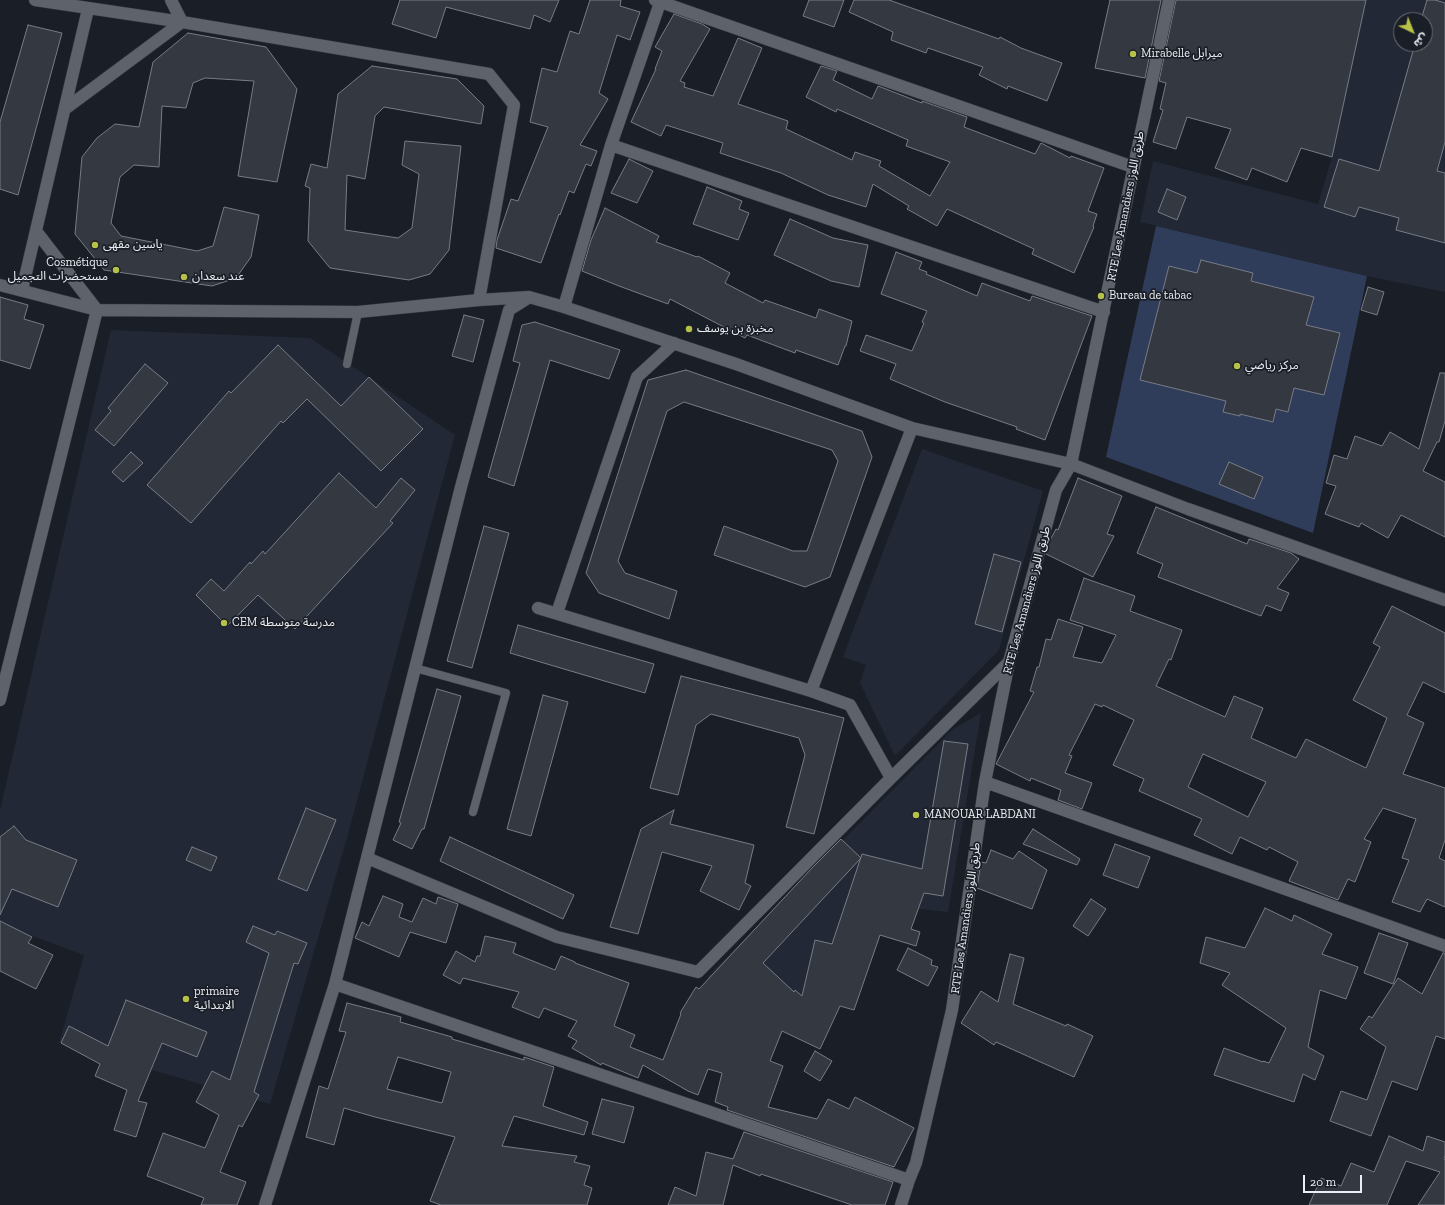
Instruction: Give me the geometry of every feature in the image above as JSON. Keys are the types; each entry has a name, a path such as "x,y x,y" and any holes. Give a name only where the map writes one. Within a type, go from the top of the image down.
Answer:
{"street":[{"path":"35,0 182,22 489,74 514,105 479,300"},
{"path":"171,0 182,22"},
{"name":"RTE Les Amandiers طريق اللوز","path":"901,1205 916,1163 952,1010 985,782 1009,662 1056,490 1071,464 1169,0"},
{"path":"564,307 611,145 659,1 1133,167"},
{"path":"22,290 88,8"},
{"path":"65,109 182,22"},
{"path":"611,145 1104,312"},
{"path":"36,231 97,310"},
{"path":"0,285 97,310 358,312 479,300 529,297 564,307 736,364 912,428 1071,464 1188,509 1445,600"},
{"path":"265,1205 335,984 461,487 509,310 529,297"},
{"path":"0,700 97,310"},
{"path":"557,613 637,377 674,343"},
{"path":"811,691 912,428"},
{"path":"538,608 811,691 850,705 891,778"},
{"path":"367,858 557,937 698,972 1009,662"},
{"path":"985,782 1445,946"},
{"path":"335,984 909,1180"}],"lane":[{"path":"347,364 358,312"},
{"path":"415,668 506,693 473,812"}],"shaded area":[{"path":"1366,0 1445,0 1445,292 1367,276 1140,222 1153,161 1318,204 1332,157"},
{"name":"مركز رياضي","path":"1156,226 1367,276 1313,533 1106,457"},
{"name":"CEM مدرسة متوسطة","path":"111,330 310,338 455,435 347,838 270,1104 59,1043 84,955 0,924 0,810"},
{"path":"922,449 1043,491 999,650 895,756 860,683 866,665 843,657"},
{"name":"MANOUAR LABDANI","path":"981,713 948,912 856,902 832,1013 757,1025 707,977 953,729"}],"building":[{"path":"400,0 559,0 550,22 534,15 530,29 446,7 436,38 392,24"},
{"path":"590,0 621,0 620,6 640,12 630,40 617,35 599,93 608,99 580,145 597,151 591,166 586,164 574,193 569,191 541,263 496,248 497,240 511,199 518,201 548,127 530,122 542,68 557,72 570,31 579,34"},
{"path":"809,0 844,0 834,27 803,16"},
{"path":"854,0 889,0 999,39 1000,37 1021,48 1062,63 1047,101 1008,86 1007,89 979,75 983,67 928,48 926,53 891,40 893,32 849,12"},
{"path":"1110,0 1161,0 1145,78 1095,68"},
{"path":"1176,0 1366,0 1332,157 1301,148 1287,182 1252,168 1247,180 1215,168 1231,129 1187,117 1176,149 1153,142 1163,110 1160,109 1166,83 1159,81"},
{"path":"1427,0 1435,0 1445,3 1445,142 1437,171 1445,173 1445,243 1396,230 1399,218 1359,207 1355,217 1324,207 1339,159 1379,171 1413,52 1433,52 1433,12 1423,12"},
{"path":"674,14 702,24 710,29 680,81 685,83 684,87 713,96 738,38 762,48 738,104 788,121 786,129 852,160 855,152 881,161 879,166 930,196 950,162 906,146 908,140 837,109 836,112 806,97 821,66 837,71 833,80 872,99 878,86 922,103 922,101 967,117 964,127 1035,154 1041,143 1070,158 1071,156 1104,168 1088,211 1097,214 1094,227 1074,273 1032,254 1034,249 947,209 937,226 907,209 909,206 873,184 866,207 828,195 781,173 720,153 723,143 666,125 661,136 631,122 656,69 662,51 655,47"},
{"path":"28,25 62,33 18,195 0,189 0,122"},
{"path":"188,33 266,47 297,89 277,182 238,176 254,81 205,78 193,83 186,108 162,106 159,167 134,165 120,177 111,223 121,236 197,251 213,246 224,207 259,215 251,257 236,278 212,286 104,270 75,234 82,157 97,138 115,124 139,127 153,62"},
{"path":"372,66 457,79 484,106 481,124 384,107 375,116 365,179 347,175 345,230 398,238 412,228 419,174 402,165 405,141 461,146 449,250 430,274 409,280 330,268 308,241 310,188 305,186 311,164 327,168 338,94"},
{"path":"629,159 653,171 637,203 611,193"},
{"path":"707,187 742,201 739,209 749,213 738,240 693,224"},
{"path":"1167,189 1186,197 1177,220 1158,212"},
{"path":"605,208 659,236 656,242 697,257 698,256 730,273 725,283 763,303 765,300 816,318 819,309 852,321 846,346 838,365 796,350 795,353 747,335 745,338 670,299 668,304 582,271 591,240"},
{"path":"790,219 833,238 868,245 859,287 831,281 774,255"},
{"path":"896,252 922,262 919,269 927,272 926,274 977,296 982,283 1030,301 1032,296 1092,316 1045,440 1016,429 1017,427 945,402 890,379 896,364 860,351 866,335 912,351 924,323 922,322 927,311 881,294"},
{"path":"1201,260 1253,273 1251,281 1314,297 1306,325 1340,333 1324,395 1294,388 1288,412 1276,409 1273,422 1240,414 1240,416 1223,412 1226,401 1140,380 1169,266 1197,273"},
{"path":"1368,287 1384,292 1377,315 1361,310"},
{"path":"0,297 28,305 24,319 44,325 30,369 0,360"},
{"path":"464,315 484,320 473,362 452,356"},
{"path":"535,322 620,350 609,379 550,360 514,486 488,477 520,363 513,361 522,325"},
{"path":"278,345 341,406 369,377 423,429 381,471 307,399 283,423 281,421 191,523 147,485 229,391 231,393"},
{"path":"145,364 168,383 114,446 95,430 111,411 108,408"},
{"path":"686,370 862,431 872,457 830,577 805,587 714,555 724,526 793,551 807,551 838,461 832,450 684,402 667,411 618,561 625,573 677,591 669,619 599,593 586,573 648,380"},
{"path":"1440,373 1445,373 1445,421 1439,442 1437,442 1423,471 1445,482 1445,537 1401,515 1388,538 1361,523 1359,527 1325,514 1336,486 1326,483 1334,455 1347,459 1355,436 1382,446 1390,432 1419,449"},
{"path":"131,452 143,463 123,482 112,472"},
{"path":"1229,462 1263,477 1254,499 1219,484"},
{"path":"339,473 376,508 401,478 415,490 390,521 393,523 295,629 258,595 227,626 196,595 211,579 224,591 250,562 251,564 263,551 265,554"},
{"path":"1078,478 1122,496 1107,534 1114,536 1093,577 1046,554 1050,540 1056,529 1058,530"},
{"path":"1156,507 1247,544 1249,539 1291,553 1299,559 1277,588 1289,593 1281,611 1266,605 1261,616 1158,577 1163,564 1137,553"},
{"path":"484,526 509,533 472,668 447,661"},
{"path":"994,554 1021,562 1002,632 975,624"},
{"path":"1084,578 1135,596 1130,611 1182,630 1171,660 1169,659 1156,686 1225,717 1234,696 1263,708 1251,738 1296,758 1306,739 1366,768 1387,718 1353,700 1380,647 1373,643 1392,606 1445,633 1445,693 1423,682 1407,715 1424,723 1403,774 1445,788 1445,840 1439,858 1445,861 1445,907 1427,899 1420,912 1392,902 1409,860 1402,858 1416,819 1383,808 1364,839 1371,842 1355,882 1348,879 1338,900 1289,881 1298,862 1269,847 1267,850 1240,837 1232,854 1194,835 1202,819 1139,791 1144,779 1113,765 1134,720 1103,705 1102,707 1095,704 1069,755 1072,756 1065,773 1092,783 1082,809 1058,800 1061,790 1031,778 1030,781 996,764 1034,692 1030,691 1037,667 1039,667 1046,639 1051,640 1058,619 1083,627 1073,657 1102,663 1116,635 1070,620","holes":["1203,754 1266,782 1248,817 1188,787"]},
{"path":"518,625 654,664 645,693 510,653"},
{"path":"681,676 844,718 814,834 786,827 805,755 799,738 711,714 696,725 678,795 650,788"},
{"path":"437,689 461,696 424,829 422,829 412,849 393,840 401,823 399,822"},
{"path":"543,695 568,702 531,836 507,829"},
{"path":"944,741 968,744 943,896 924,893 911,929 920,932 916,946 880,935 854,1010 840,1006 820,1049 782,1031 770,1061 783,1066 768,1107 817,1119 828,1099 849,1109 855,1097 914,1128 894,1167 727,1110 728,1107 715,1102 722,1073 708,1069 698,1095 688,1091 643,1065 638,1078 602,1063 601,1065 572,1048 577,1041 568,1036 577,1021 544,1008 539,1018 512,1007 519,992 463,978 460,984 443,975 456,951 475,962 477,956 480,956 485,936 516,943 513,953 555,970 561,956 575,963 629,983 614,1026 635,1035 630,1047 663,1060 681,1014 680,1013 696,987 699,989 812,868 841,839 861,858 862,854 922,869","holes":["860,859 832,944 815,940 802,996 795,990 794,992 763,963"]},
{"path":"306,808 336,820 307,891 278,879"},
{"path":"674,810 670,824 754,845 745,883 751,886 739,910 700,891 712,866 662,852 638,934 610,927 641,829"},
{"path":"14,826 26,840 77,860 58,907 12,889 0,915 0,837"},
{"path":"1033,829 1080,859 1077,865 1023,844"},
{"path":"450,837 574,895 563,919 440,861"},
{"path":"1115,844 1150,857 1138,888 1103,875"},
{"path":"192,847 217,857 211,871 186,860"},
{"path":"991,850 1013,859 1019,851 1047,870 1032,909 977,888 981,862 986,863"},
{"path":"383,896 403,904 399,917 412,922 423,898 436,904 438,897 458,904 446,943 410,932 399,957 355,938 362,922 369,926"},
{"path":"1091,899 1106,909 1088,936 1073,926"},
{"path":"1265,908 1292,921 1294,915 1332,934 1322,954 1358,967 1346,999 1320,990 1308,1047 1324,1056 1315,1080 1303,1074 1294,1102 1214,1075 1224,1048 1269,1063 1286,1028 1222,985 1230,973 1200,963 1206,937 1245,948"},
{"path":"0,921 32,937 28,943 53,955 36,989 0,971"},
{"path":"253,926 275,935 277,931 307,943 298,964 294,963 254,1092 259,1095 242,1127 239,1125 220,1172 246,1182 237,1205 201,1205 204,1198 147,1176 163,1133 205,1148 219,1115 196,1102 212,1071 230,1080 269,953 246,942"},
{"path":"1379,933 1408,943 1393,984 1364,973"},
{"path":"908,948 932,960 931,965 938,967 928,986 897,970"},
{"path":"1443,953 1445,953 1445,1039 1436,1036 1417,1090 1392,1081 1371,1136 1330,1121 1341,1091 1367,1100 1386,1047 1360,1029 1369,1016 1372,1018 1398,978 1422,994"},
{"path":"1010,954 1024,958 1013,1004 1066,1026 1067,1024 1093,1036 1074,1077 996,1042 994,1045 961,1023 981,991 998,1002"},
{"path":"126,1000 207,1032 197,1057 162,1043 138,1101 147,1103 136,1137 114,1130 127,1090 95,1076 100,1064 61,1043 69,1026 108,1046"},
{"path":"347,1003 401,1017 400,1022 452,1037 452,1039 524,1060 524,1057 554,1067 543,1106 588,1122 584,1135 514,1116 502,1146 577,1156 574,1162 590,1166 584,1185 592,1188 587,1205 441,1205 430,1201 455,1137 344,1108 334,1145 306,1137 319,1086 328,1089 346,1032 339,1031","holes":["398,1057 451,1072 442,1103 387,1089"]},
{"path":"815,1051 832,1061 820,1081 804,1071"},
{"path":"602,1099 634,1107 624,1143 592,1134"},
{"path":"744,1132 893,1182 885,1205 852,1205 761,1174 760,1176 733,1165 723,1205 668,1205 675,1187 696,1196 706,1152 733,1159"},
{"path":"1389,1136 1423,1151 1427,1136 1445,1142 1445,1205 1418,1205 1440,1172 1406,1161 1387,1205 1309,1205 1321,1178 1341,1186 1351,1163 1374,1172"}],"place":[{"name":"Mirabelle ميرابل","path":"1133,54"},
{"name":"ياسين مقهى","path":"95,245"},
{"name":"Cosmétique مستحضرات التجميل","path":"116,270"},
{"name":"عند سعدان","path":"184,277"},
{"name":"Bureau de tabac","path":"1101,296"},
{"name":"مخبزة بن یوسف","path":"689,329"},
{"name":"مركز رياضي","path":"1237,366"},
{"name":"CEM مدرسة متوسطة","path":"224,623"},
{"name":"MANOUAR LABDANI","path":"916,815"},
{"name":"primaire الابتدائية","path":"186,999"}]}
